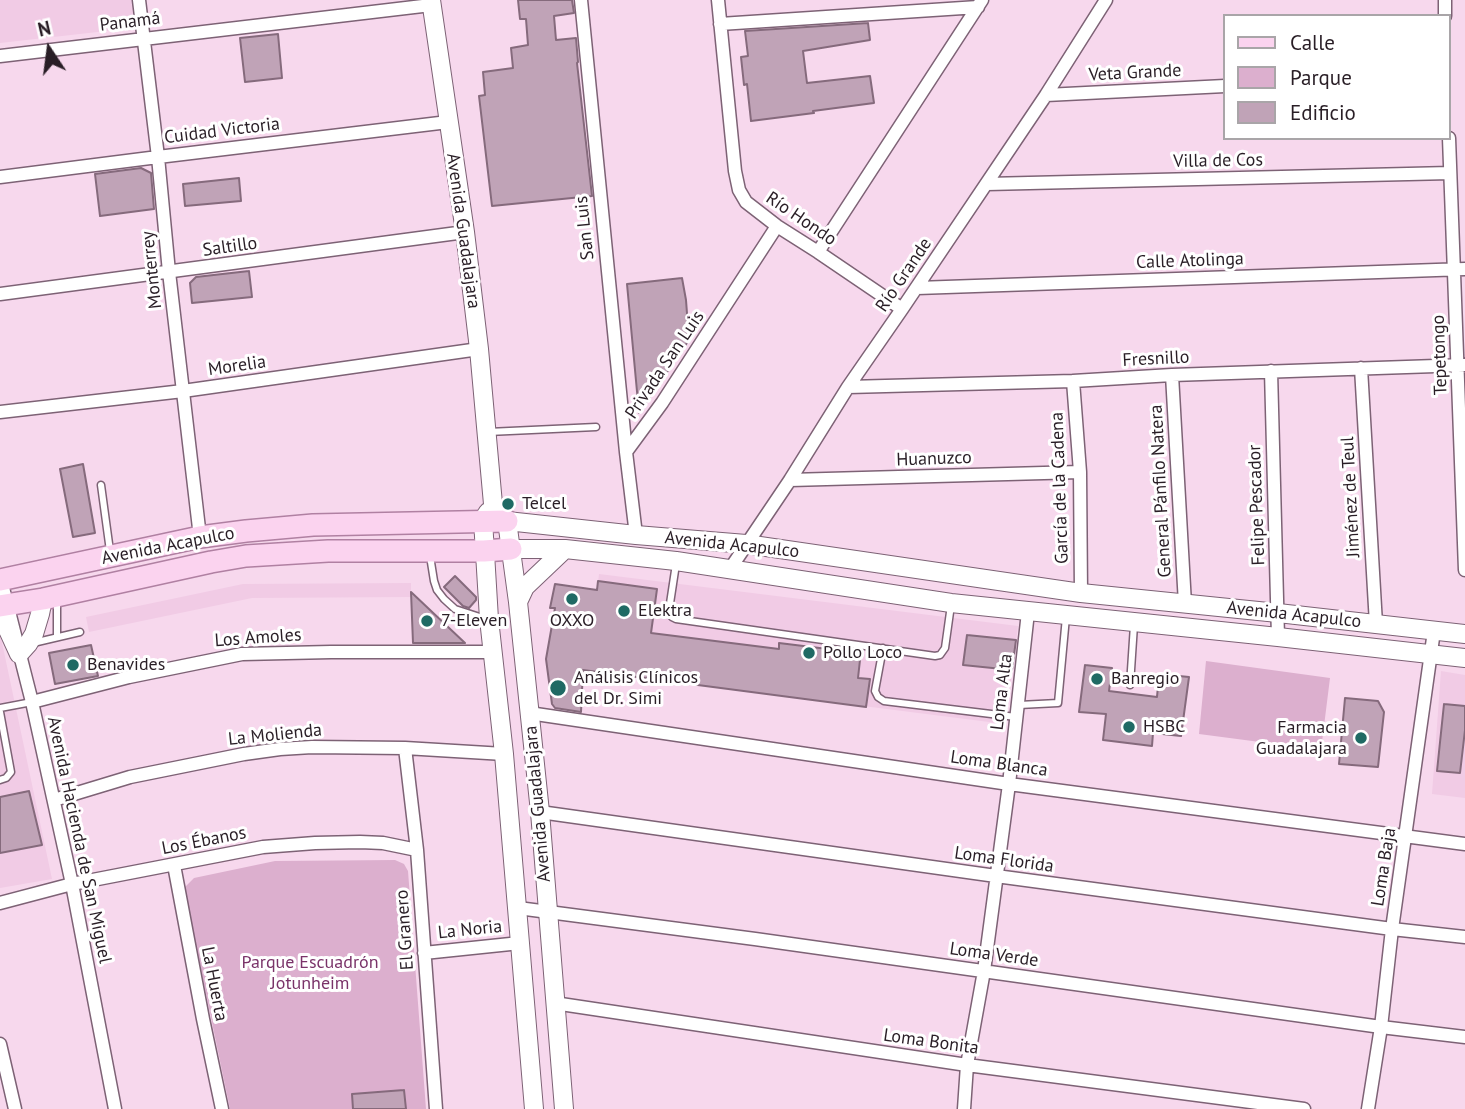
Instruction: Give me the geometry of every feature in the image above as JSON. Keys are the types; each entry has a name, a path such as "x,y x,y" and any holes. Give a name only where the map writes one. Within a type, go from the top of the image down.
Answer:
{"main road":[{"name":"Avenida Guadalajara","path":"431,2 465,232 479,349 486,432 488,512 484,551 534,1109"},
{"name":"Avenida Acapulco","path":"1,580 200,537 313,525 488,512 507,521 746,544 1080,593 1465,634"},
{"name":"Avenida Guadalajara","path":"507,521 540,812 564,1109"},
{"name":"Avenida Acapulco","path":"2,611 50,597 246,556 328,551 565,550 676,561 951,603 1431,653 1465,659"},
{"path":"518,602 525,587 565,550"},
{"path":"2,611 8,630 23,649 50,597"}],"street":[{"name":"Monterrey","path":"139,0 200,537"},
{"name":"San Luis","path":"581,0 626,452"},
{"name":"Río Hondo","path":"718,0 732,150 739,190 746,201 777,226 902,309"},
{"name":"Río Grande","path":"730,569 848,387 1046,95 1106,0"},
{"name":"Panamá","path":"0,56 431,2"},
{"path":"720,24 980,4"},
{"path":"818,252 980,4"},
{"name":"Veta Grande","path":"1046,95 1224,86"},
{"name":"Cuidad Victoria","path":"0,177 448,122"},
{"name":"Tepetongo","path":"1449,140 1459,269 1465,569"},
{"name":"Villa de Cos","path":"987,184 1450,173"},
{"name":"Privada San Luis","path":"626,452 662,403 777,226"},
{"name":"Saltillo","path":"0,295 465,232"},
{"name":"Calle Atolinga","path":"917,288 1459,269"},
{"name":"Morelia","path":"0,412 183,391 479,349"},
{"name":"Fresnillo","path":"848,387 1461,365"},
{"name":"Jiménez de Teul","path":"1361,368 1376,624"},
{"name":"Felipe Pescador","path":"1271,372 1278,637"},
{"name":"General Pánfilo Natera","path":"1172,375 1185,604"},
{"name":"García de la Cadena","path":"1073,381 1080,472 1080,593"},
{"path":"626,452 636,535"},
{"name":"Huanuzco","path":"790,480 1080,472"},
{"path":"1,580 2,611"},
{"name":"Loma Alta","path":"964,1109 967,1065 984,971 1009,784 1028,612"},
{"name":"Loma Baja","path":"1368,1109 1434,631"},
{"name":"Avenida Hacienda de San Miguel","path":"23,649 115,1109"},
{"name":"Los Amoles","path":"32,702 129,677 242,654 492,652"},
{"name":"Loma Blanca","path":"529,713 1009,784 1465,844"},
{"name":"La Molienda","path":"54,800 130,777 280,749 405,748 504,754"},
{"name":"El Granero","path":"405,748 417,850 436,1109"},
{"name":"Loma Florida","path":"540,812 996,876 1465,937"},
{"name":"Los Ébanos","path":"0,903 72,884 263,847 315,843 383,843 417,850"},
{"name":"La Huerta","path":"174,865 222,1109"},
{"name":"Loma Verde","path":"518,908 1465,1037"},
{"name":"La Noria","path":"424,953 520,943"},
{"name":"Loma Bonita","path":"554,1003 967,1065 1304,1109"},
{"path":"0,1044 6,1097 15,1109"},
{"path":"564,1109 570,1109"}],"lane":[{"path":"486,432 596,427"},
{"path":"101,485 110,556"},
{"path":"430,550 434,581 444,599 454,609 489,620"},
{"path":"676,561 669,610 676,619 935,656 940,655 945,648 951,603"},
{"path":"50,597 57,637"},
{"path":"883,648 875,691 884,701 1017,711 1058,703 1066,615"},
{"path":"1130,685 1135,623"},
{"path":"23,649 79,632"},
{"path":"0,780 11,772 0,710 32,702"}],"shaded area":[{"path":"0,0 131,0 134,17 132,26 124,29 0,43"},
{"path":"599,574 1018,626 1005,724 587,671"},
{"path":"411,583 411,597 252,598 89,632 86,617 243,584"},
{"path":"0,633 52,879 0,888"},
{"path":"1441,671 1465,675 1465,798 1432,794"}],"green space":[{"path":"1206,661 1330,678 1321,750 1199,734"},
{"name":"Parque Escuadrón Jotunheim","path":"395,860 404,864 408,871 426,1109 230,1109 184,888 194,878 275,861"}],"building":[{"path":"518,0 572,0 574,13 554,16 556,40 576,38 592,196 492,206 479,96 485,95 483,72 513,68 511,48 528,45 526,19 520,19"},
{"path":"868,23 870,40 803,51 807,83 870,76 874,103 751,121 741,57 748,56 745,31"},
{"path":"278,34 282,78 245,82 240,38"},
{"path":"141,168 151,173 154,209 100,216 95,174"},
{"path":"239,178 241,201 185,206 183,184"},
{"path":"249,271 252,297 192,303 190,283 196,277"},
{"path":"682,278 689,340 639,413 627,284"},
{"path":"83,464 95,533 73,537 60,469"},
{"path":"455,576 476,597 469,608 463,606 444,587"},
{"path":"598,581 657,589 651,633 779,649 779,643 844,651 843,658 860,660 858,678 870,679 866,707 583,670 581,712 555,708 552,704 546,659 555,608 550,608 555,584 597,590"},
{"name":"7-Eleven","path":"411,592 465,643 413,643"},
{"path":"967,635 1016,640 1012,670 963,665"},
{"name":"Benavides","path":"91,645 98,676 55,684 49,653"},
{"path":"1085,665 1112,668 1109,691 1157,697 1159,674 1189,677 1181,736 1153,733 1152,746 1103,740 1106,714 1079,712"},
{"name":"Farmacia Guadalajara","path":"1345,698 1378,701 1384,712 1378,767 1339,764"},
{"path":"1444,704 1465,706 1460,773 1437,771"},
{"path":"29,791 42,845 0,853 0,797"},
{"path":"404,1090 406,1109 353,1109 352,1094"}],"place":[{"name":"Telcel","path":"508,504"},
{"name":"OXXO","path":"572,599"},
{"name":"Elektra","path":"624,611"},
{"name":"7-Eleven","path":"427,621"},
{"name":"Pollo Loco","path":"809,653"},
{"name":"Benavides","path":"73,665"},
{"name":"Banregio","path":"1097,679"},
{"name":"Análisis Clínicos del Dr. Simi","path":"558,688"},
{"name":"HSBC","path":"1129,727"},
{"name":"Farmacia Guadalajara","path":"1361,738"}]}
